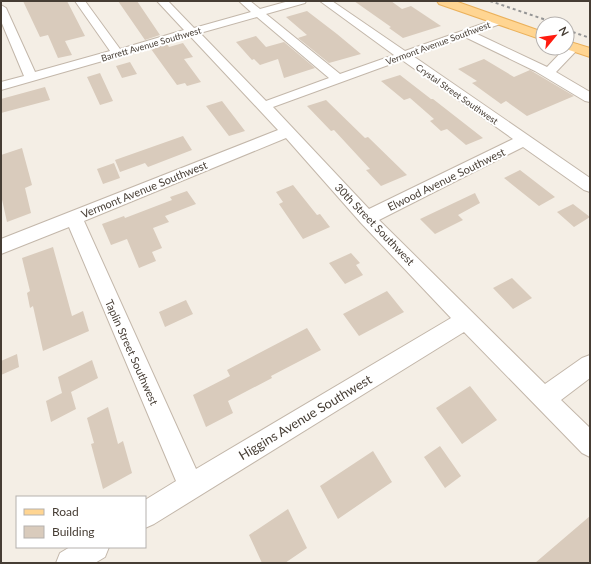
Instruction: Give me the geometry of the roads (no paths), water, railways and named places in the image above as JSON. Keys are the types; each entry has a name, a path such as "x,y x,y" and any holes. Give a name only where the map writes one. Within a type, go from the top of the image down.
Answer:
{"main road":[{"path":"443,1 535,33"},
{"path":"575,48 590,53"}],"street":[{"path":"80,1 117,53"},
{"name":"30th Street Southwest","path":"162,1 264,106 367,218 590,445"},
{"path":"244,1 338,79"},
{"name":"Barrett Avenue Southwest","path":"1,86 301,1"},
{"name":"Crystal Street Southwest","path":"325,1 590,186"},
{"path":"1,8 31,78"},
{"name":"Vermont Avenue Southwest","path":"264,106 499,20"},
{"path":"465,33 548,74 590,98"},
{"path":"548,74 562,56"},
{"name":"Vermont Avenue Southwest","path":"1,247 288,132"},
{"name":"Elwood Avenue Southwest","path":"367,218 524,140"},
{"name":"Taplin Street Southwest","path":"74,218 191,486"},
{"name":"Higgins Avenue Southwest","path":"146,514 466,320"},
{"path":"544,398 590,365"},
{"path":"70,563 93,548"}],"railway":[{"path":"490,1 535,16"},
{"path":"575,33 590,38"}]}
